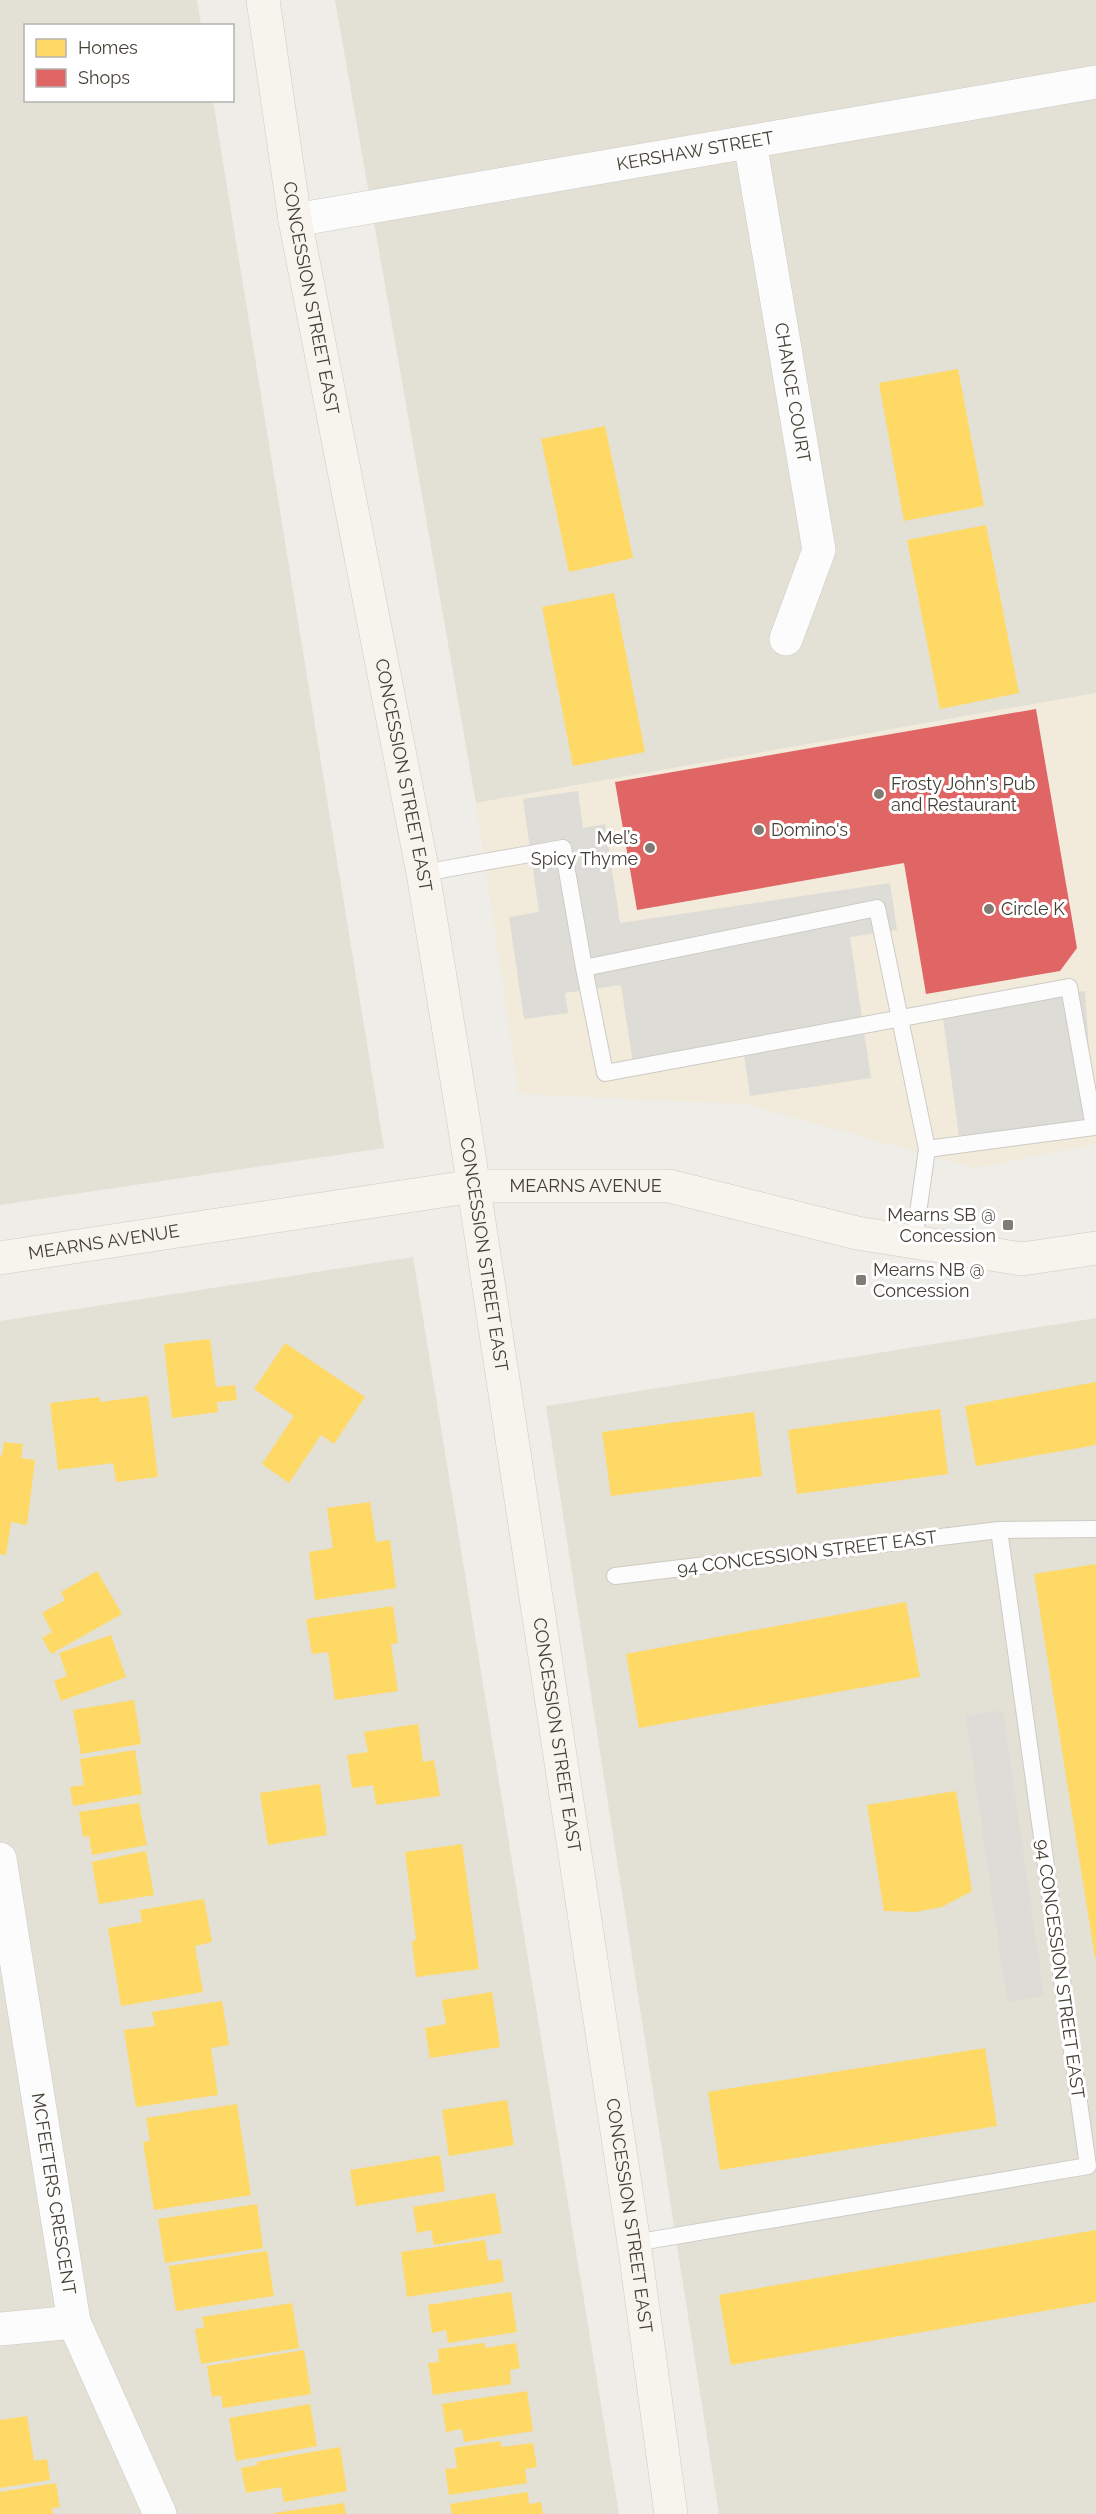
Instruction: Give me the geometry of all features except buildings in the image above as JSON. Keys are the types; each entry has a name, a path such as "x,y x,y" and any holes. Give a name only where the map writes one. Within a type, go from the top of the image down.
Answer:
{"street":[{"name":"CONCESSION STREET EAST","path":"263,0 295,220 423,873 474,1186 634,2243 671,2514"},
{"name":"KERSHAW STREET","path":"295,220 1096,82"},
{"name":"CHANCE COURT","path":"750,142 819,550 786,639"},
{"name":"MEARNS AVENUE","path":"0,1258 474,1186 669,1186 857,1233 1022,1259 1096,1248"},
{"name":"MCFEETERS CRESCENT","path":"0,1859 74,2322 160,2514"},
{"path":"0,2329 74,2322"}],"lane":[{"path":"423,873 563,848 605,1072 1069,987 1094,1127 927,1149"},
{"path":"584,968 877,908 927,1149 914,1242"},
{"name":"94 CONCESSION STREET EAST","path":"615,1576 999,1530 1096,1529"},
{"name":"94 CONCESSION STREET EAST","path":"634,2243 1088,2166 999,1530"}],"shaded area":[{"path":"0,0 197,0 201,24 24,24 24,102 213,102 384,1148 0,1205"},
{"path":"335,0 1096,0 1096,693 476,803"},
{"path":"1096,693 1096,1144 975,1168 745,1104 519,1094 476,803"},
{"path":"578,791 583,828 605,824 620,923 890,883 897,930 850,937 871,1078 750,1096 743,1048 633,1063 621,985 565,993 568,1013 524,1019 509,917 539,912 523,799"},
{"path":"1085,991 1094,1127 961,1150 942,1010"},
{"path":"413,1257 619,2514 0,2514 0,1321"},
{"path":"1096,1318 1096,2514 719,2514 546,1406"},
{"path":"1003,1710 1044,1996 1007,2002 966,1716"}],"place":[{"name":"Frosty John's Pub and Restaurant","path":"879,794"},
{"name":"Domino's","path":"759,830"},
{"name":"Mel’s Spicy Thyme","path":"650,848"},
{"name":"Circle K","path":"989,909"},
{"name":"Mearns SB @ Concession","path":"1008,1225"},
{"name":"Mearns NB @ Concession","path":"861,1280"}]}
